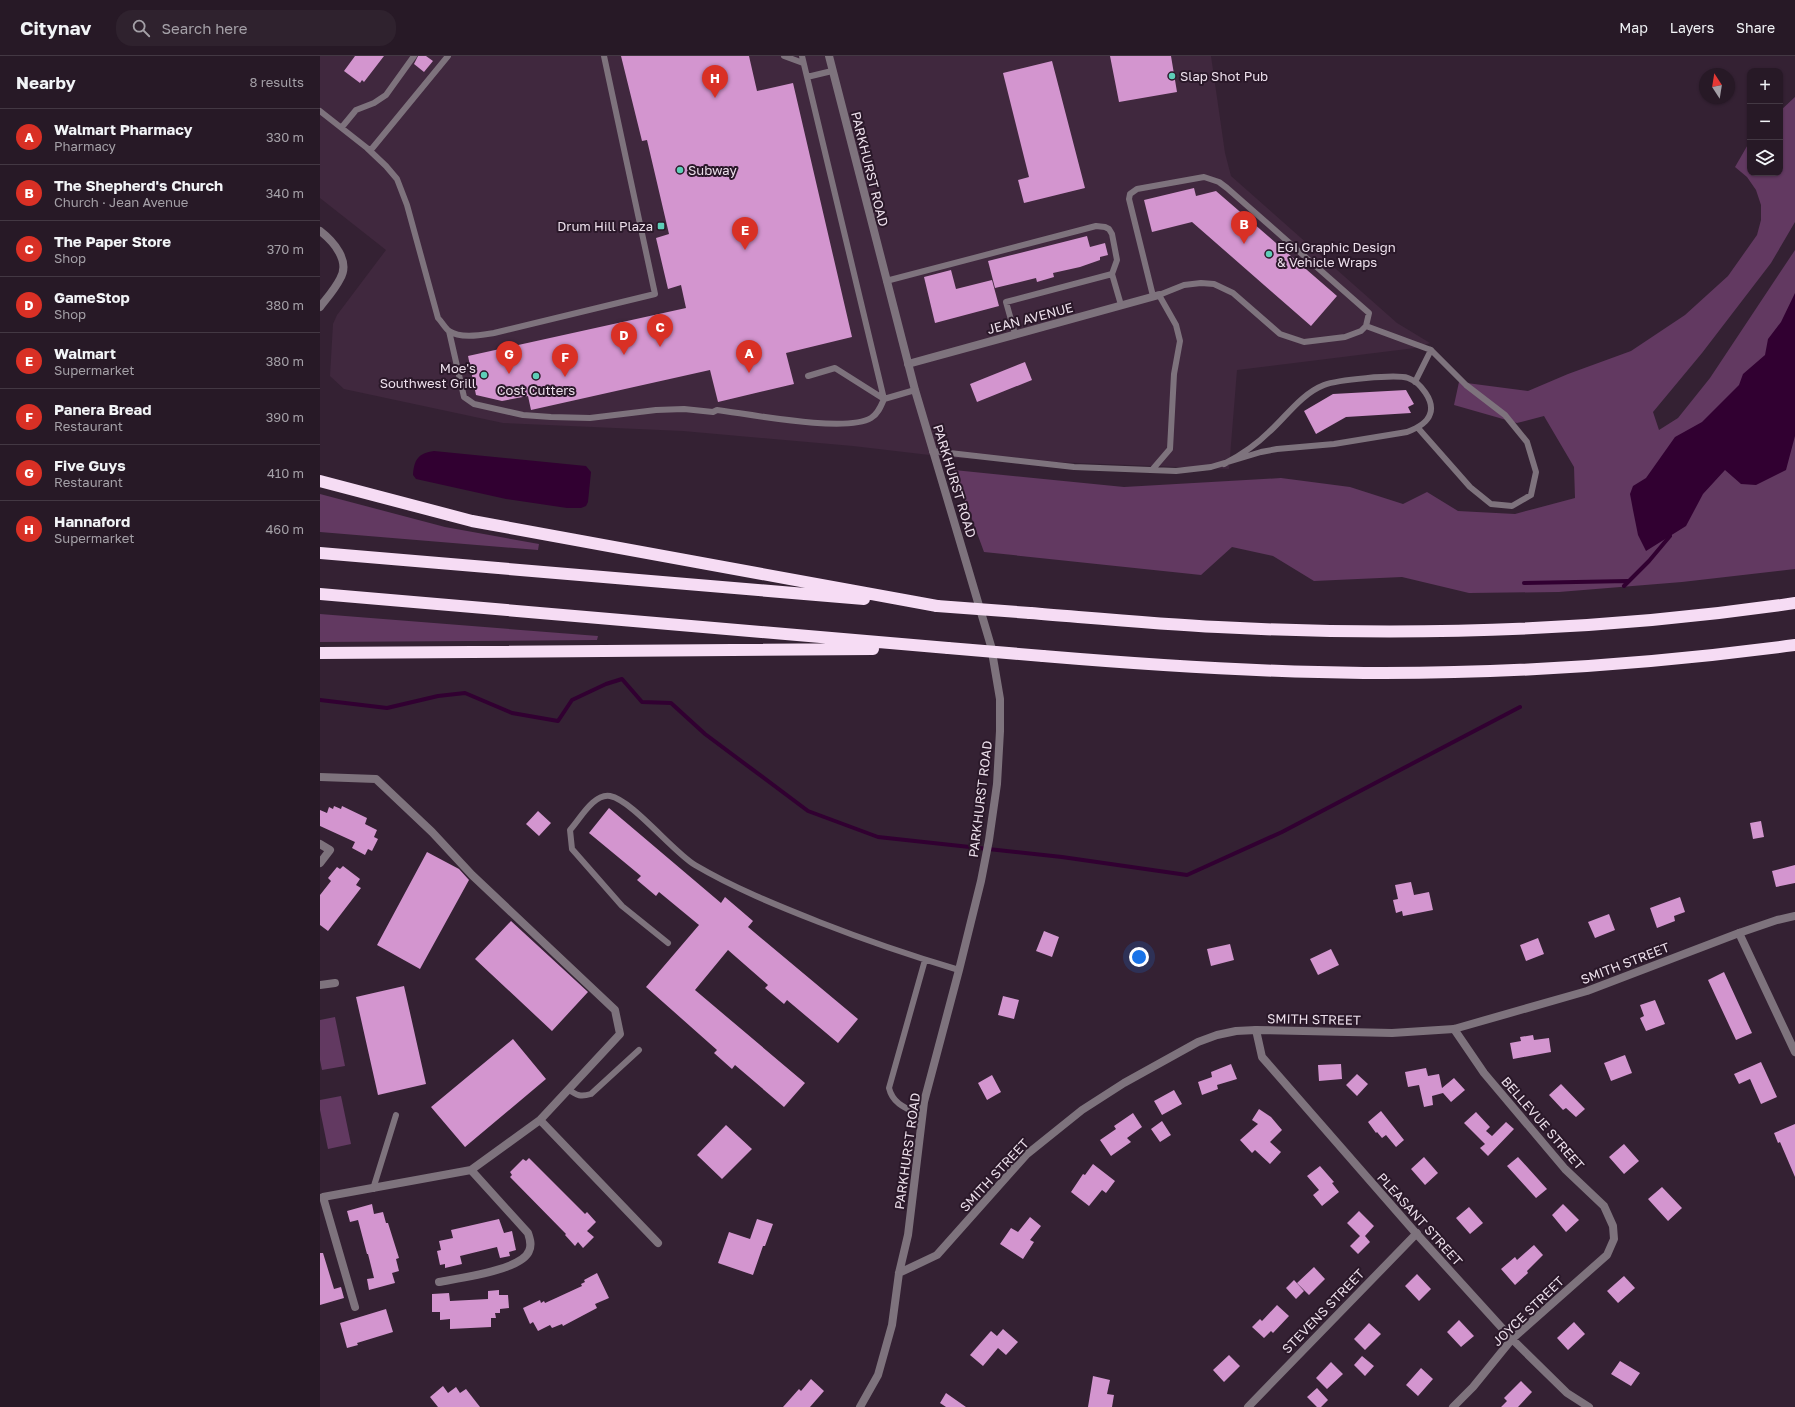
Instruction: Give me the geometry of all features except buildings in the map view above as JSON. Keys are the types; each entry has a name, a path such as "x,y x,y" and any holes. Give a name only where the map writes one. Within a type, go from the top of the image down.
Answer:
{"highway":[{"path":"320,481 472,521 937,606"},
{"path":"320,553 937,606 1218,627 1313,630 1522,628 1622,622 1711,614 1795,603"},
{"path":"320,594 1159,666 1261,670 1415,673 1523,670 1714,656 1795,645"},
{"path":"320,653 948,648"}],"street":[{"name":"PARKHURST ROAD","path":"828,56 915,390 987,630 996,667 1000,707 1000,746 996,790 989,840 981,881 924,1102 908,1235 899,1273 892,1325 878,1375 860,1407"},
{"path":"320,231 339,251 342,262 341,278 320,307"},
{"name":"JEAN AVENUE","path":"908,364 1156,296"},
{"path":"320,777 376,779 432,832 472,875 615,1010 620,1034 540,1120 471,1170 321,1198 355,1308"},
{"path":"320,844 330,850 320,863"},
{"name":"SMITH STREET","path":"899,1273 937,1256 1026,1155 1082,1110 1124,1083 1198,1042 1223,1034 1256,1030 1392,1033 1454,1029 1587,991 1739,933 1776,920 1795,916"},
{"path":"1739,933 1795,1052"},
{"path":"320,985 335,983"},
{"name":"BELLEVUE STREET","path":"1454,1029 1484,1073 1509,1103 1565,1169 1604,1206 1614,1231"},
{"name":"PLEASANT STREET","path":"1256,1030 1262,1057 1417,1233 1512,1339 1567,1393 1589,1407"},
{"path":"540,1120 658,1243"},
{"path":"439,1282 507,1268 521,1260 529,1252 531,1242 528,1233 471,1170"},
{"name":"JOYCE STREET","path":"1452,1407 1473,1386 1512,1339 1606,1255 1614,1240 1614,1231"},
{"name":"STEVENS STREET","path":"1248,1407 1417,1233"}],"lane":[{"path":"342,127 356,110 374,103 386,94 414,56"},
{"path":"370,151 448,56"},
{"path":"449,331 462,335 494,333 655,294 604,56"},
{"path":"784,56 804,63"},
{"path":"320,110 370,151 397,179 407,205 438,318 449,331 464,397 474,404 523,415 590,418 656,410 684,409 713,412 717,410 827,424 849,424 872,418 880,409 884,399 802,56"},
{"path":"807,77 832,71"},
{"path":"1152,470 1170,449 1174,374 1180,341 1176,326 1156,296 1129,199 1130,194 1137,189 1204,177 1219,182 1363,307 1368,313 1366,326 1361,331 1346,337 1304,342 1280,334 1233,293 1214,284 1201,283 1184,285 1156,296"},
{"path":"886,281 1096,226 1105,227 1109,229 1112,234 1117,260 1112,274 1121,305"},
{"path":"1015,334 1006,302 1112,274"},
{"path":"1366,326 1431,350 1466,385 1505,415 1527,442 1536,472 1531,495 1512,506 1491,504 1470,487 1418,428"},
{"path":"1415,382 1431,350"},
{"path":"808,376 835,368 884,399 915,390"},
{"path":"932,450 1074,467 1196,470 1224,464 1261,452 1334,444 1407,432 1418,428 1425,422 1430,414 1431,407 1428,398 1415,382 1410,379 1396,377 1341,381 1324,385 1305,397 1269,433 1248,450 1224,464"},
{"path":"668,943 622,906 572,849 570,830 595,801 603,796 615,798 622,802 693,864 739,889 843,931 925,960 959,970"},
{"path":"922,1116 897,1103 891,1097 889,1088 925,960"},
{"path":"568,1089 576,1096 582,1097 591,1094 639,1050"},
{"path":"373,1189 396,1116"}],"shaded area":[{"path":"320,56 1211,56 1225,153 1231,176 1397,323 1430,343 1415,348 1237,370 1229,469 955,458 853,446 683,431 503,423 344,389 330,376 333,324 337,315 386,250 320,198"},
{"path":"1795,97 1795,222 1771,263 1702,353 1653,412 1659,430 1678,418 1710,378 1795,250 1795,569 1682,582 1559,592 1469,593 1402,577 1314,581 1273,556 1232,547 1201,575 984,552 954,470 1124,487 1281,478 1350,487 1403,504 1427,492 1458,511 1515,514 1575,498 1574,467 1544,416 1517,423 1454,405 1459,382 1528,391 1568,374 1631,351 1685,315 1728,276 1757,235 1761,220 1761,205 1756,190 1747,177 1735,167 1747,146 1747,176 1783,176 1783,108"},
{"path":"1795,293 1795,436 1786,470 1756,485 1741,484 1725,470 1703,494 1686,526 1646,551 1638,535 1633,510 1630,494 1633,486 1646,478 1675,437 1702,422 1739,385 1743,374 1765,355 1768,339 1781,322"},
{"path":"434,451 586,466 591,472 588,502 586,506 581,508 567,508 506,499 416,479 413,475 416,461 424,453"},
{"path":"320,494 445,527 539,544 538,550 320,532"},
{"path":"320,614 598,636 597,640 320,642"},
{"path":"335,1017 345,1066 322,1070 320,1060 320,1020"},
{"path":"341,1096 351,1144 328,1149 320,1110 320,1100"}],"waterway":[{"path":"1624,586 1649,561 1670,536"},
{"path":"1524,583 1628,581"},
{"path":"320,700 387,708 438,696 465,693 512,713 558,721 572,700 606,684 622,679 642,702 671,703 705,734 808,811 878,837 1062,857 1187,875 1282,832 1520,707"}],"place":[{"name":"Slap Shot Pub","path":"1172,76"},
{"name":"Hannaford","path":"715,98"},
{"name":"Subway","path":"680,170"},
{"name":"Drum Hill Plaza","path":"661,226"},
{"name":"The Shepherd's Church","path":"1244,244"},
{"name":"Walmart","path":"745,250"},
{"name":"EGI Graphic Design & Vehicle Wraps","path":"1269,254"},
{"name":"The Paper Store","path":"660,347"},
{"name":"GameStop","path":"624,355"},
{"name":"Walmart Pharmacy","path":"749,373"},
{"name":"Five Guys","path":"509,374"},
{"name":"Moe's Southwest Grill","path":"484,375"},
{"name":"Cost Cutters","path":"536,376"},
{"name":"Panera Bread","path":"565,377"}]}
